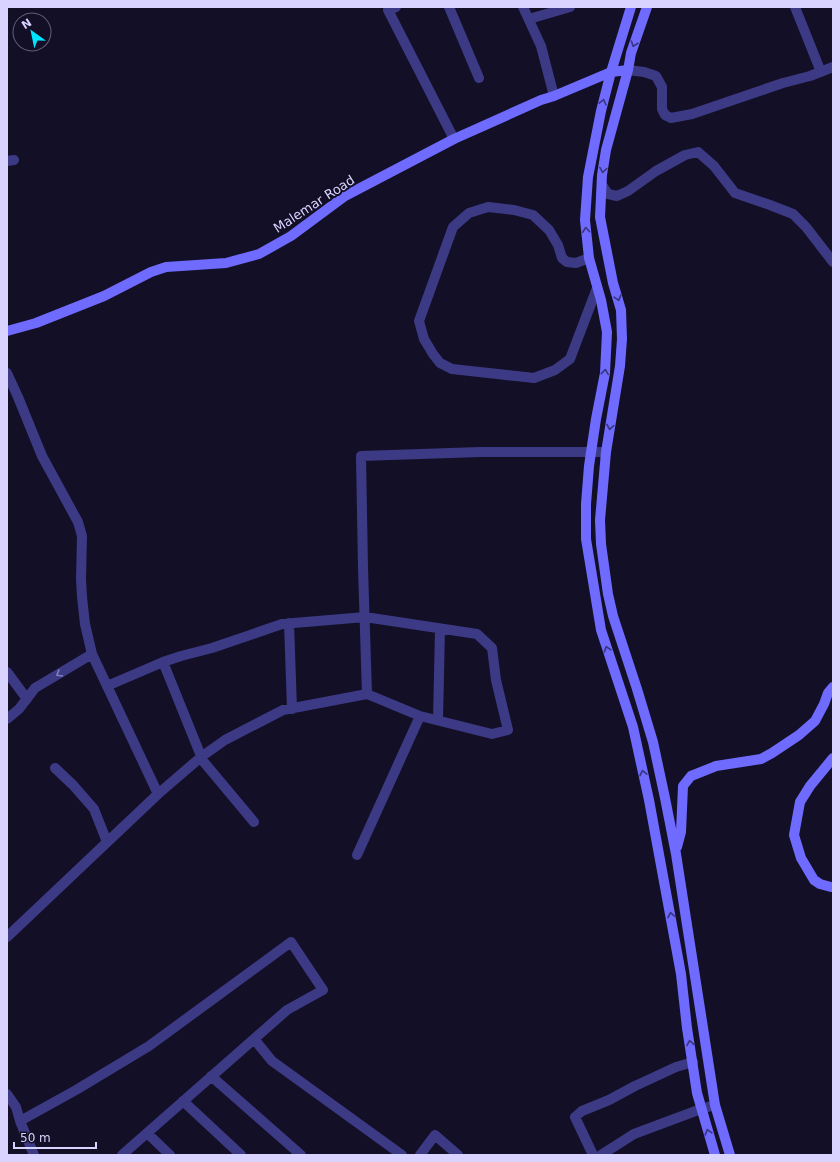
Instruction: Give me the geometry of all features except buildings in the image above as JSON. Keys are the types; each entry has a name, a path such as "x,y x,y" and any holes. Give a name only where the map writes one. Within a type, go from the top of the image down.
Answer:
{"main road":[{"path":"631,7 611,72 601,111 588,177 585,220 589,258 607,332 605,373 591,452 586,504 586,539 601,630 633,727 649,800 681,974 697,1093 714,1155"},
{"path":"647,7 631,53 628,70 606,150 602,175 600,217 613,283 621,310 622,339 620,366 606,452 600,520 601,544 608,594 613,616 653,742 665,798 676,854 714,1105 730,1155"},
{"name":"Malemar Road","path":"7,331 36,323 104,296 166,266 226,263 259,254 291,236 346,196 454,139 540,100 554,96 611,72 628,70"},
{"path":"676,854 681,832 683,786 691,776 716,766 761,758 800,736 815,722 828,693 833,687"},
{"path":"833,758 810,786 800,802 794,835 801,858 814,880 820,884 833,887"},
{"path":"649,800 665,798"}],"street":[{"path":"396,7 388,10 454,139"},
{"path":"449,7 479,78"},
{"path":"523,7 541,46 554,96"},
{"path":"529,19 570,7"},
{"path":"795,7 821,72"},
{"path":"628,70 644,72 656,76 662,87 662,109 665,114 671,118 692,114 783,83 810,76 833,67"},
{"path":"602,185 608,194 618,196 628,191 656,171 685,156 698,152 714,166 735,193 793,214 806,227 833,262"},
{"path":"589,258 576,264 567,262 562,258 558,245 549,230 534,215 514,210 488,207 469,213 453,227 419,321 424,339 440,363 452,369 534,378 555,370 570,359 597,288"},
{"path":"7,373 42,456 81,528 82,597 85,624 92,654 158,794"},
{"path":"367,694 361,456 480,452 606,452"},
{"path":"7,937 158,794 201,756 224,740 283,710 367,694 420,716 492,734 508,730 496,680 492,648 477,634 365,617 282,624 212,648 163,662 108,686"},
{"path":"289,623 292,708"},
{"path":"438,720 440,628"},
{"path":"7,719 18,709 35,688 92,654"},
{"path":"163,662 203,761 254,822"},
{"path":"7,672 26,699"},
{"path":"358,854 420,716"},
{"path":"55,768 73,785 94,809 107,842"},
{"path":"20,1121 76,1090 149,1046 291,942 322,990 287,1010 123,1155"},
{"path":"254,1039 272,1060 402,1155"},
{"path":"593,1155 575,1117 582,1111 609,1100 635,1086 676,1067 692,1062"},
{"path":"212,1076 301,1155"},
{"path":"7,1094 16,1107 34,1155"},
{"path":"183,1101 242,1155"},
{"path":"601,1155 634,1134 714,1105"},
{"path":"147,1133 170,1155"},
{"path":"420,1155 435,1135 458,1155"}]}
